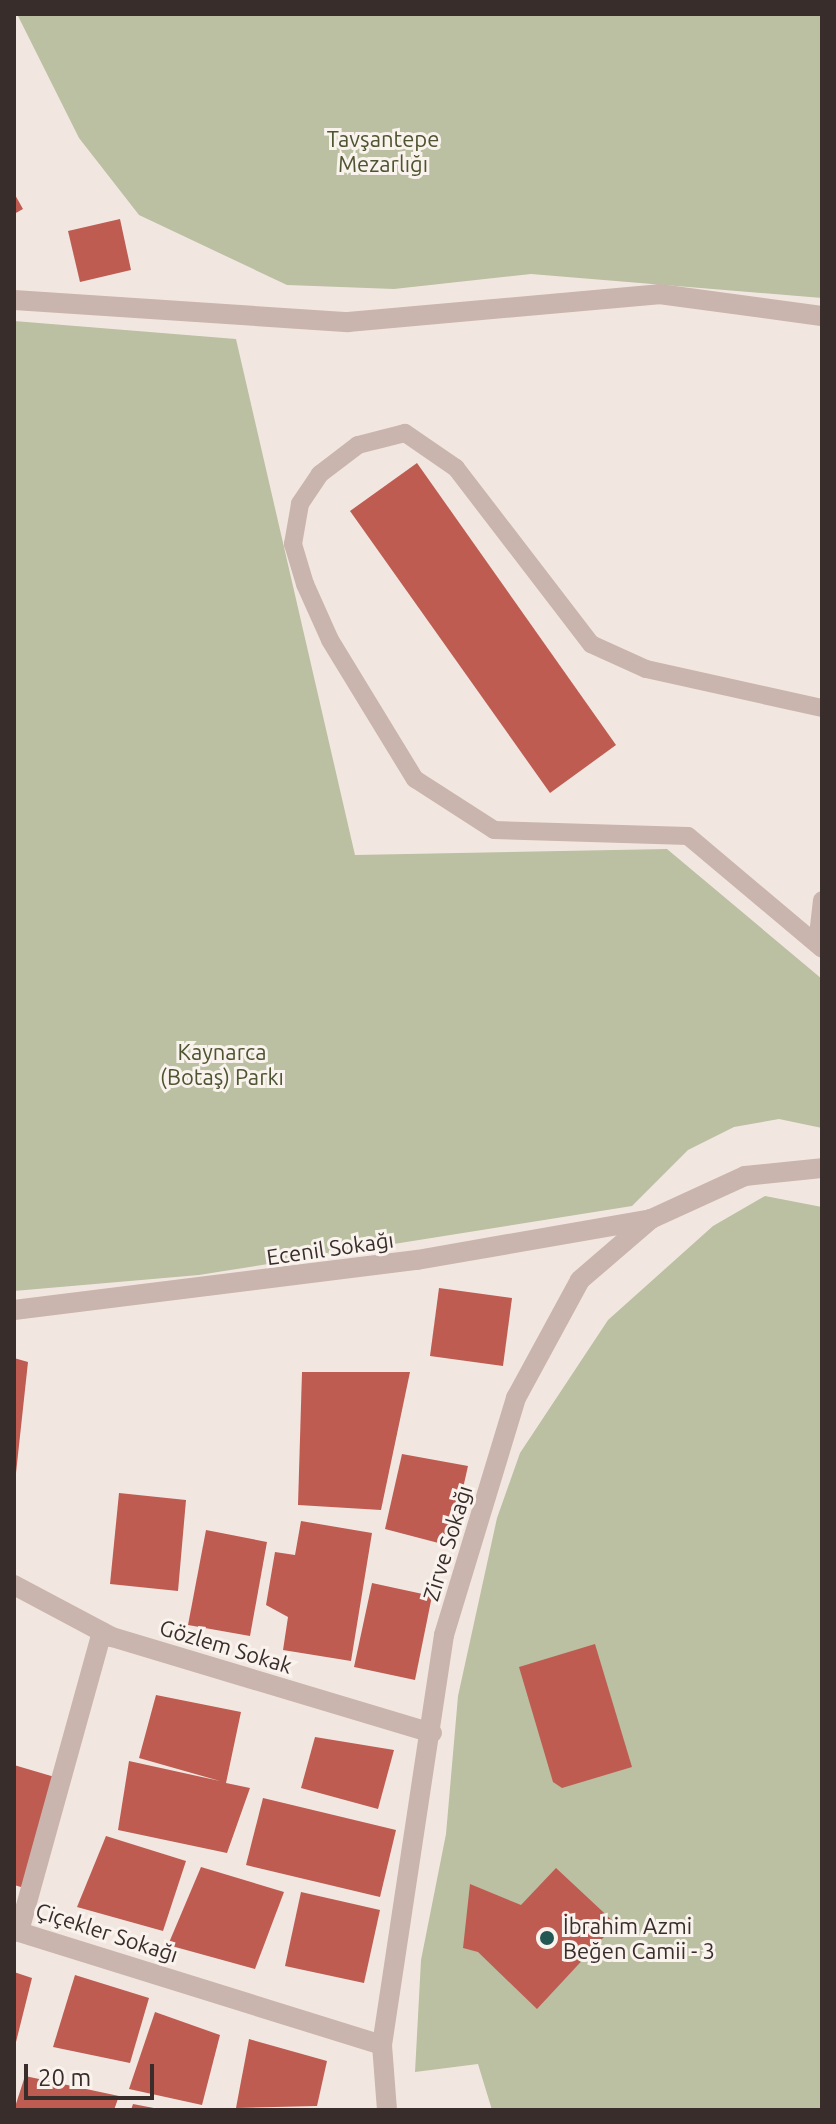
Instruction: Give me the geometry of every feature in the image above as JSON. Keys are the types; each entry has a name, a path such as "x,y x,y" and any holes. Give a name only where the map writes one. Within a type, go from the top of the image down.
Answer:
{"street":[{"path":"14,300 348,322 659,294 822,316"},
{"name":"Zirve Sokağı","path":"387,2110 382,2045 432,1733 444,1635 516,1398 580,1280 651,1219 745,1176 822,1168"},
{"name":"Ecenil Sokağı","path":"14,1310 417,1260 651,1219"},
{"name":"Gözlem Sokak","path":"14,1585 102,1632 432,1733"},
{"name":"Çiçekler Sokağı","path":"102,1632 17,1931 382,2045"}],"lane":[{"path":"820,946 688,836 494,830 415,779 330,640 305,584 293,544 300,504 320,474 358,445 405,433 456,468 591,644 646,669 822,708"},
{"path":"820,946 822,900"}],"green space":[{"name":"Tavşantepe Mezarlığı","path":"17,14 822,14 822,298 531,274 394,289 287,285 139,215 79,138"},
{"name":"Kaynarca (Botaş) Parkı","path":"14,321 236,339 355,855 667,849 822,979 822,1128 779,1119 734,1127 688,1150 632,1206 199,1275 14,1291"},
{"path":"765,1196 822,1207 822,2110 492,2110 478,2064 415,2072 421,1960 446,1834 458,1696 497,1518 520,1453 608,1320 713,1226"}],"building":[{"path":"14,193 23,209 14,214"},
{"path":"120,219 131,270 80,282 68,231"},
{"path":"417,463 616,745 550,793 350,511"},
{"path":"439,1288 512,1298 503,1366 430,1356"},
{"path":"14,1358 28,1362 16,1473 14,1473"},
{"path":"302,1372 410,1372 381,1510 298,1505"},
{"path":"402,1454 468,1466 450,1546 385,1529"},
{"path":"119,1493 186,1500 178,1591 110,1584"},
{"path":"301,1521 372,1533 351,1661 283,1650 288,1617 266,1605 275,1552 295,1555"},
{"path":"206,1530 267,1542 250,1636 188,1625"},
{"path":"372,1583 432,1596 415,1680 354,1667"},
{"path":"595,1644 632,1767 562,1788 553,1782 519,1667"},
{"path":"156,1695 241,1712 226,1783 250,1788 227,1853 118,1830 129,1761 220,1781 139,1758"},
{"path":"315,1737 394,1750 378,1809 301,1788"},
{"path":"14,1765 58,1778 28,1889 14,1885"},
{"path":"263,1798 396,1830 380,1897 246,1865"},
{"path":"106,1836 186,1861 163,1931 77,1907"},
{"path":"201,1867 284,1892 255,1969 168,1945"},
{"name":"İbrahim Azmi Beğen Camii - 3","path":"556,1868 616,1924 537,2009 478,1952 463,1948 470,1884 521,1905"},
{"path":"301,1892 380,1910 364,1983 285,1966"},
{"path":"14,1972 32,1978 15,2046 14,2046"},
{"path":"75,1975 149,1998 130,2063 53,2047"},
{"path":"155,2012 220,2035 202,2105 129,2089"},
{"path":"249,2039 327,2061 317,2106 236,2108"},
{"path":"25,2076 119,2096 114,2110 14,2110"},
{"path":"133,2104 159,2109 159,2110 131,2110"}],"place":[{"name":"İbrahim Azmi Beğen Camii - 3","path":"547,1938"}]}
